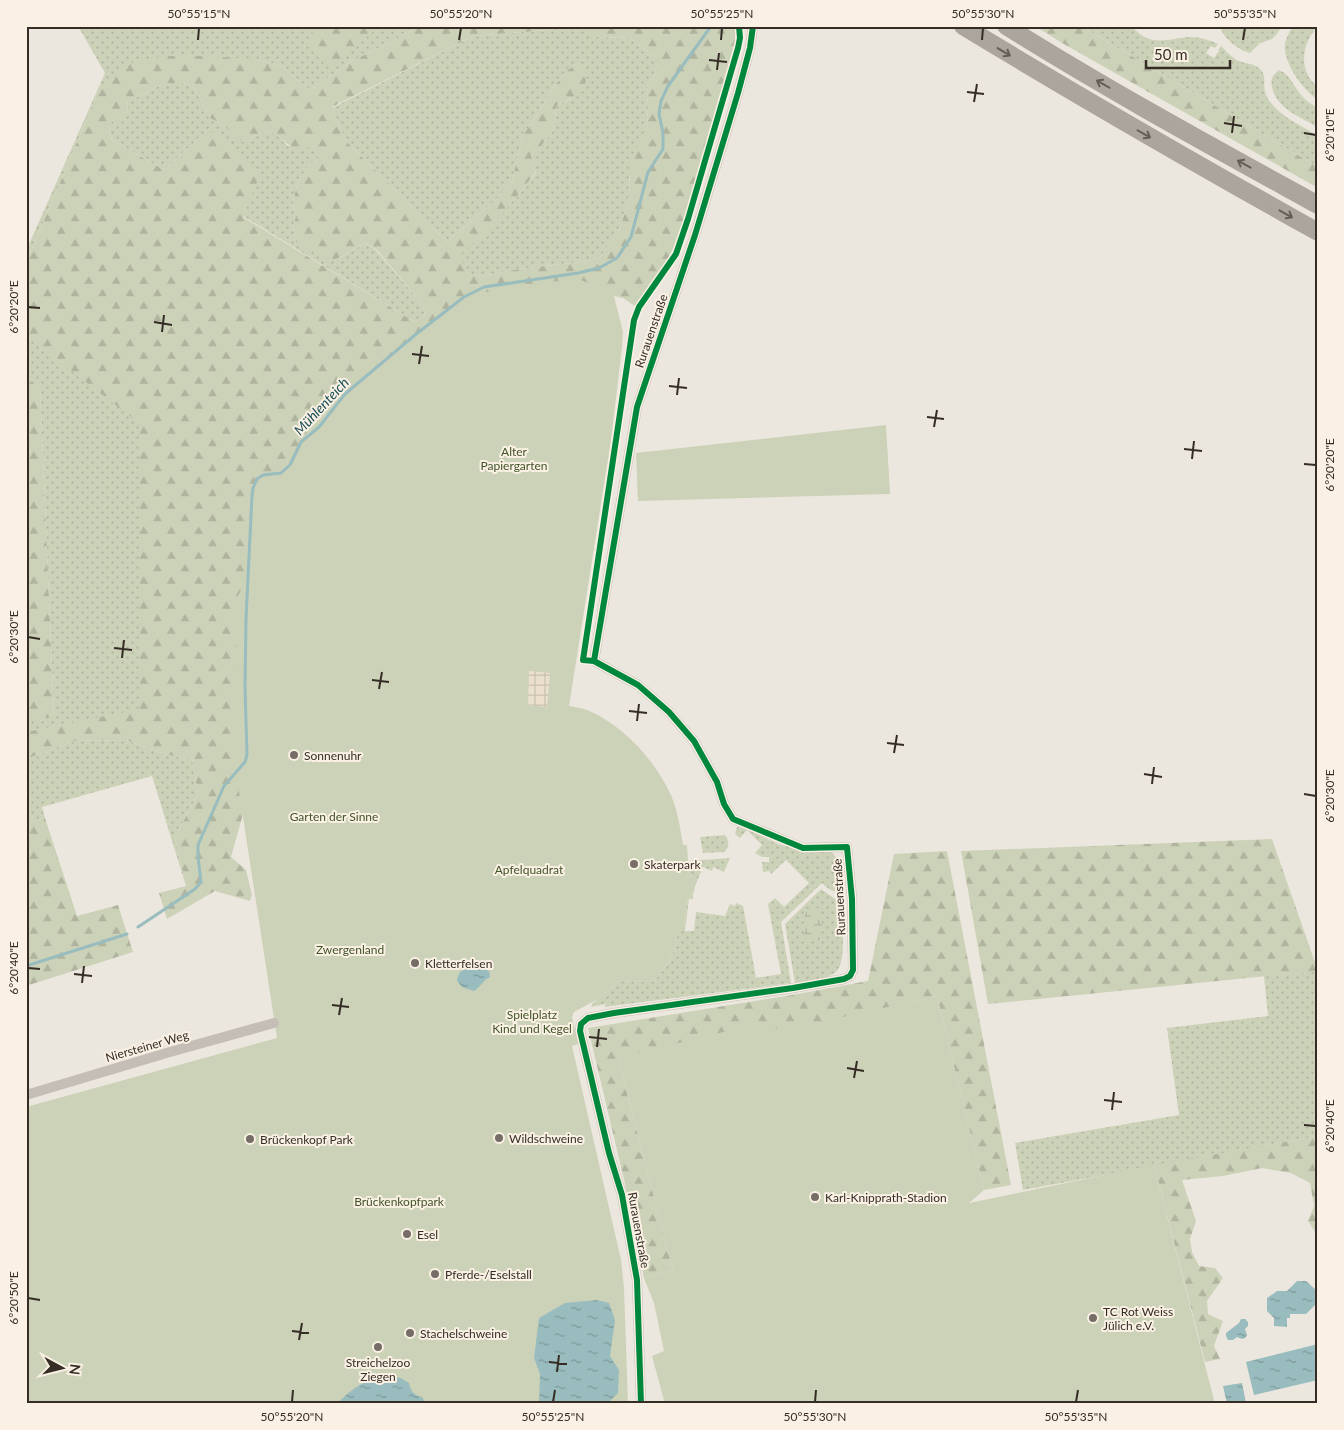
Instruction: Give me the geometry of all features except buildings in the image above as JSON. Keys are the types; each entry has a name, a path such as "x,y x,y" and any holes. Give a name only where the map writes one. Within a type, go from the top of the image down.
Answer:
{"highway":[{"path":"963,26 1160,144 1318,232"},
{"path":"1006,26 1058,59 1174,126 1318,205"}],"street":[{"name":"Rurauenstraße","path":"641,1404 637,1280 622,1195 609,1153 580,1031 580,1024 588,1018 614,1012 793,988 844,979 850,976 853,970 852,899 847,847 803,848 733,819 694,741 669,712 638,685 594,661 637,407 695,235 727,131 750,48 753,26"},
{"name":"Niersteiner Weg","path":"26,1095 274,1023"}],"green space":[{"path":"78,26 420,26 350,62 310,90 280,65 253,59 96,97 26,263 26,251 105,73"},
{"path":"315,26 380,26 329,68 306,44"},
{"path":"420,26 735,26 735,41 681,231 669,257 636,307 623,298 614,296 245,807 231,857 246,870 252,895 250,901 215,891 167,919 159,893 186,886 175,837 198,794 192,758 167,755 126,740 74,741 26,759 26,732 140,709 139,423 26,336 26,263 96,97 108,78 126,64 164,56 253,59 280,65 310,90 350,62","holes":["588,27 589,35 629,38 657,58 654,77 648,83 647,126 630,163 629,195 619,231 601,256 588,261 519,269 482,276 468,273 459,255 500,216 536,172 531,155 539,149 553,130 557,105 576,95 584,87 586,81 585,66 578,63 568,70 555,85 523,135 512,181 497,199 447,242 346,141 332,107 473,36","165,83 184,83 195,89 210,118 220,123 242,142 269,131 294,148 300,149 313,146 319,158 309,165 298,182 293,201 296,216 293,227 296,242 331,262 365,243 376,249 423,305 425,316 415,322 243,217 261,172 209,129 164,170 112,140 109,123 114,121 124,122 128,112 127,101"]},
{"path":"1035,26 1081,26 1318,167 1318,188 1062,43"},
{"path":"1081,26 1132,26 1146,38 1153,40 1201,38 1218,44 1215,48 1211,46 1206,53 1214,58 1221,46 1236,60 1258,67 1264,77 1265,92 1273,106 1318,136 1318,167"},
{"path":"1227,26 1282,26 1272,39 1260,43 1250,53 1226,38 1221,30"},
{"path":"1293,26 1318,26 1308,40 1304,57 1307,73 1318,87 1318,100 1300,83 1287,59 1285,44"},
{"path":"588,27 596,37 629,38 657,58 654,77 648,83 647,126 629,178 627,206 619,231 601,256 588,261 519,269 482,276 468,273 458,255 490,227 536,173 531,155 539,149 553,130 557,105 571,99 578,63 568,70 555,85 523,135 512,181 497,199 447,242 346,141 332,108 473,36"},
{"path":"1279,70 1289,78 1305,99 1318,108 1318,127 1290,112 1279,101 1271,82"},
{"path":"165,83 184,83 195,89 210,118 220,123 242,142 269,131 277,135 288,146 313,146 319,158 309,165 298,182 293,201 296,216 293,227 296,242 313,251 337,259 365,243 375,249 423,305 425,316 415,322 243,216 209,129 164,170 112,140 109,123 128,112 127,101"},
{"name":"Brückenkopfpark","path":"577,278 614,296 623,332 611,440 569,706 587,710 612,724 634,743 653,765 674,802 683,845 687,845 689,876 698,879 693,894 688,899 684,926 678,929 676,944 672,954 653,982 619,981 598,999 574,1012 572,1017 578,1044 572,1046 621,1260 624,1288 628,1404 26,1404 26,1107 277,1038 236,772 237,755 233,729 237,653 235,601 245,583 245,488 281,472 311,426 335,398 467,295"},
{"path":"26,336 141,422 140,710 26,732 26,720 54,715 40,388 26,377"},
{"path":"26,377 40,388 54,716 26,720"},
{"path":"886,425 890,494 638,501 636,453"},
{"path":"126,740 167,755 192,758 198,794 175,837 186,886 152,776 42,807 45,818 26,823 26,759 74,741"},
{"path":"45,818 77,916 118,905 133,952 26,986 26,823"},
{"path":"737,827 747,830 740,838 735,834"},
{"path":"748,830 785,846 829,851 837,858 839,863 841,890 833,891 822,883 781,922 791,983 604,1007 606,1004 591,1007 592,1004 619,981 653,982 672,954 676,944 678,928 684,926 688,899 693,894 693,899 689,899 685,931 694,931 696,912 725,916 730,904 735,906 736,903 743,906 756,978 781,974 768,904 775,898 784,907 809,883 786,860 771,874 769,871 763,872 762,862 769,862 769,857 762,857 755,853 762,845"},
{"path":"725,835 728,844 725,852 703,853 700,837"},
{"path":"1272,839 1318,971 988,1004 961,851"},
{"path":"947,851 1011,1185 984,1190 937,996 785,1031 618,1058 673,1270 644,1278 626,1188 588,1028 868,981 894,854"},
{"path":"730,858 724,872 713,867 712,871 703,867 698,879 689,876 688,861"},
{"path":"821,889 841,903 842,960 836,972 832,975 817,980 795,983 785,924"},
{"path":"818,908 822,925 821,937 819,941 804,941 804,918 806,912"},
{"path":"1318,971 1318,1136 1023,1190 1015,1143 1179,1115 1167,1028 1268,1016 1264,976"},
{"name":"Karl-Knipprath-Stadion","path":"937,996 984,1190 969,1203 1154,1165 1215,1404 665,1404 652,1356 664,1351 654,1303 644,1278 673,1270 618,1058 756,1024 785,1030"},
{"path":"1318,1136 1318,1248 1317,1235 1308,1221 1314,1206 1310,1183 1291,1173 1262,1168 1223,1176 1182,1180 1196,1221 1190,1239 1192,1252 1199,1266 1215,1268 1223,1278 1207,1301 1208,1314 1223,1321 1214,1346 1220,1359 1205,1362 1154,1165"}],"shaded area":[{"path":"529,671 550,673 547,707 528,705"}],"water":[{"path":"472,968 489,971 490,977 474,991 462,987 457,981 461,971"},
{"path":"1297,1281 1306,1281 1317,1291 1316,1304 1306,1314 1290,1314 1290,1318 1287,1318 1287,1327 1274,1326 1274,1318 1267,1311 1267,1298 1277,1291 1287,1291"},
{"path":"597,1300 609,1303 615,1320 610,1356 619,1370 618,1393 607,1404 539,1404 540,1374 534,1358 539,1318 565,1303"},
{"path":"1241,1319 1245,1319 1248,1322 1248,1326 1245,1329 1247,1335 1242,1339 1237,1337 1233,1340 1228,1340 1226,1333 1239,1323"},
{"path":"1318,1344 1318,1380 1254,1395 1246,1362"},
{"path":"386,1376 401,1378 409,1383 413,1392 422,1397 426,1404 336,1404 358,1386 370,1380"},
{"path":"1242,1383 1246,1403 1227,1404 1223,1386"}],"waterway":[{"name":"Mühlenteich","path":"138,927 195,889 201,882 198,845 224,786 245,762 247,755 246,619 252,496 257,479 263,475 281,473 290,465 301,442 319,427 345,394 415,335 464,297 484,287 578,273 599,268 617,258 631,237 648,172 663,149 663,133 659,114 661,101 668,86 710,26"},
{"name":"Mühlenteich","path":"26,966 127,934"}],"cycle path":[{"path":"641,1404 637,1280 622,1195 609,1153 580,1031 581,1024 588,1018 614,1013 844,979 850,976 853,970 852,899 847,847 803,848 733,819 724,804 717,782 694,741 669,712 638,685 594,661 583,660 634,320 639,307 676,254 738,48 740,38 739,26"},
{"path":"594,661 637,407 695,235 738,93 750,48 753,26"}],"place":[{"name":"Sonnenuhr","path":"294,755"},
{"name":"Skaterpark","path":"634,864"},
{"name":"Kletterfelsen","path":"415,963"},
{"name":"Wildschweine","path":"499,1138"},
{"name":"Brückenkopf Park","path":"250,1139"},
{"name":"Karl-Knipprath-Stadion","path":"815,1197"},
{"name":"Esel","path":"407,1234"},
{"name":"Pferde-/Eselstall","path":"435,1274"},
{"name":"TC Rot Weiss Jülich e.V.","path":"1093,1318"},
{"name":"Stachelschweine","path":"410,1333"},
{"name":"Streichelzoo Ziegen","path":"378,1347"}],"park label":[{"name":"Alter Papiergarten","path":"514,458"},
{"name":"Garten der Sinne","path":"334,816"},
{"name":"Apfelquadrat","path":"529,869"},
{"name":"Zwergenland","path":"350,949"},
{"name":"Spielplatz Kind und Kegel","path":"532,1021"}]}
